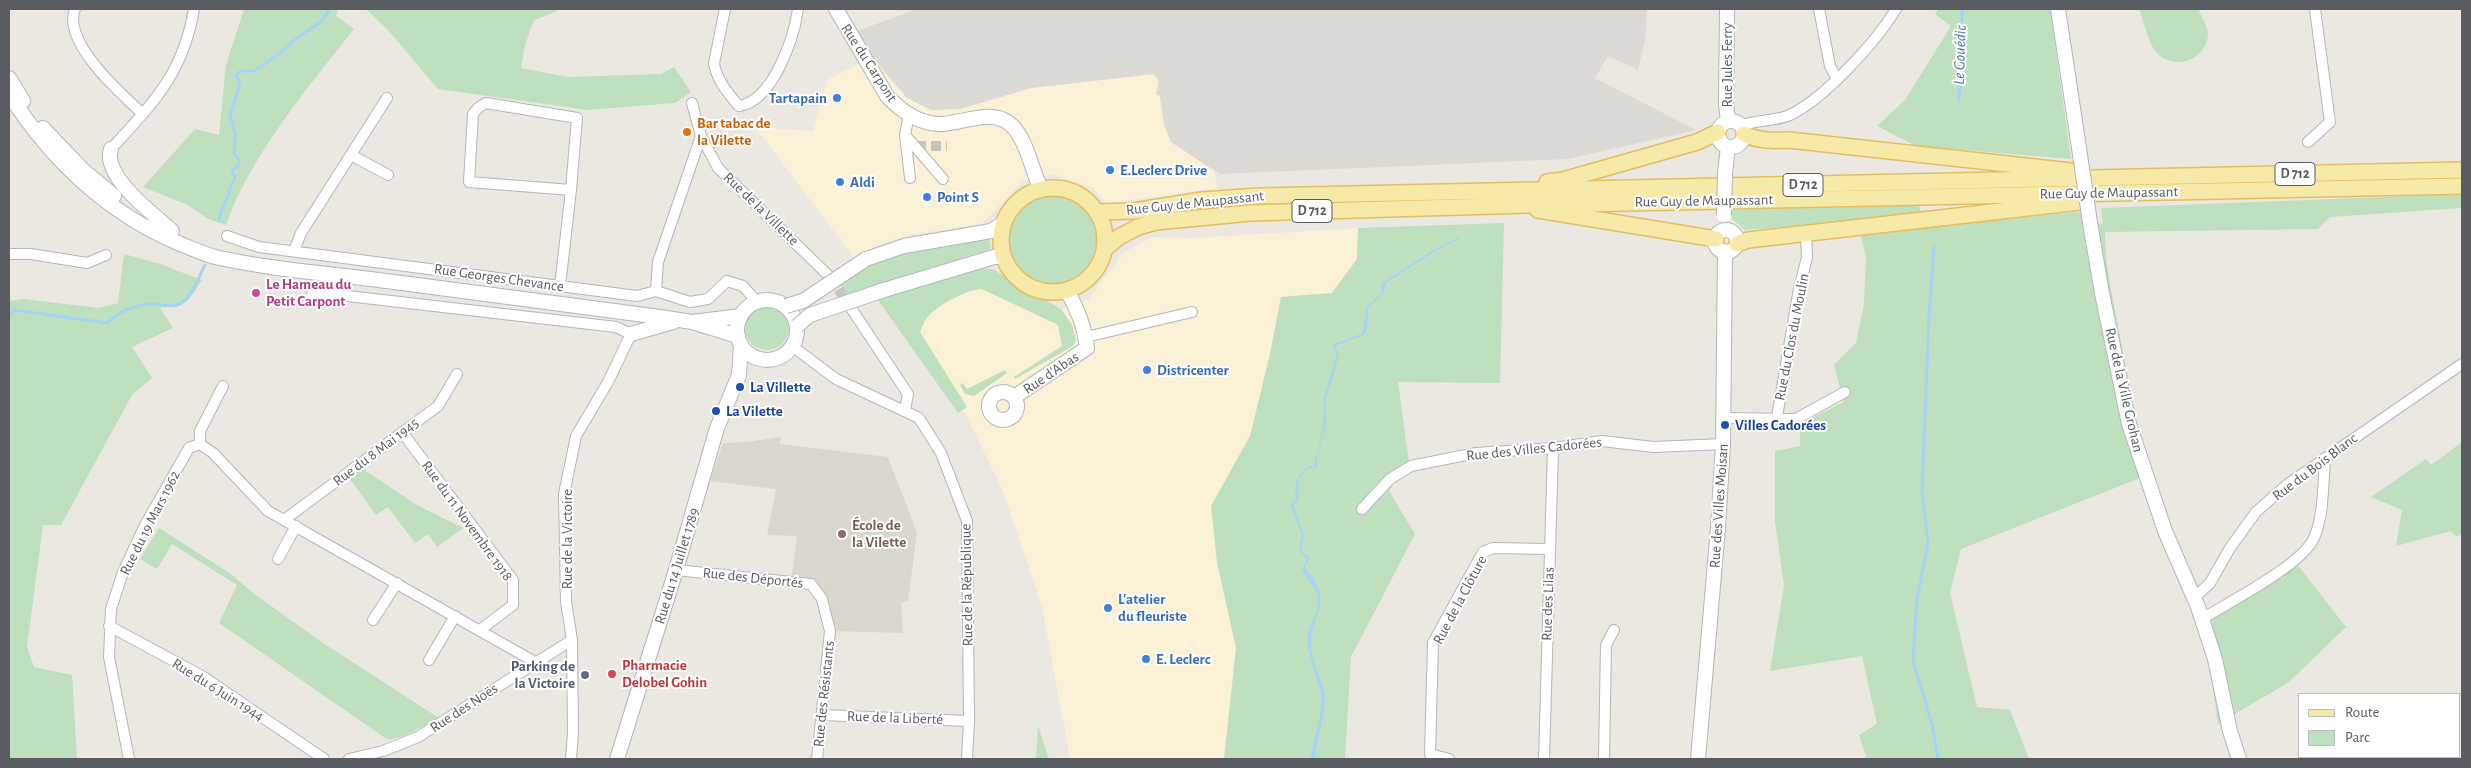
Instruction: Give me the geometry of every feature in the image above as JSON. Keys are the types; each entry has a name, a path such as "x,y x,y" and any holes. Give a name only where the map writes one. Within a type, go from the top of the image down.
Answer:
{"main road":[{"name":"Rue du Carpont","path":"836,9 887,96 909,115 942,124 985,116 1007,122 1020,136 1040,189"},
{"name":"Rue Jules Ferry","path":"1727,9 1726,104 1738,127"},
{"name":"Rue de la Ville Grohan","path":"2058,9 2091,229 2129,424 2165,531 2195,598 2202,619 2215,659 2230,731 2239,759"},
{"path":"9,78 44,129 84,171 122,201 172,231 215,252"},
{"path":"9,94 30,126 56,158 93,192 150,230 167,239 245,261 685,321 740,340"},
{"path":"1728,147 1719,140 1718,132 1721,125 1738,127 1755,139 1770,141 1788,140 2127,178"},
{"path":"1728,147 1739,144 1738,127"},
{"path":"1479,192 1563,180 1698,142 1718,132"},
{"path":"1728,147 1724,216 1719,248 1731,248 1748,240 2170,192"},
{"path":"111,148 109,156 110,165 119,180 172,231"},
{"name":"Rue Guy de Maupassant","path":"1098,212 1134,211 1202,200 1259,196 2462,170"},
{"name":"Rue Guy de Maupassant","path":"1105,250 1120,237 1138,227 1195,216 1250,212 2462,186"},
{"path":"1057,188 1073,191 1087,199 1098,212 1106,236 1105,250 1100,264 1092,276 1080,285 1067,291 1043,291 1022,282 1010,271 1003,257 1001,240 1004,222 1012,207 1025,196 1040,189 1057,188"},
{"path":"1528,205 1540,212 1720,235 1735,234 1731,248"},
{"path":"786,306 802,301 866,259 904,246 991,231 1004,222"},
{"name":"Rue des Villes Moisan","path":"1698,759 1718,528 1731,248"},
{"path":"797,326 810,315 884,290 994,257 1003,257"},
{"name":"Rue d'Abas","path":"1014,397 1075,358 1087,348 1086,337 1075,304 1067,291"},
{"path":"739,375 761,359 780,356 792,346 795,340 797,326 795,319 786,306 772,300 757,302 745,310 740,316 737,326 740,340 746,351 761,359"},
{"path":"631,334 685,321 740,316"},
{"name":"Rue du 14 Juillet 1789","path":"617,759 676,570 717,428 739,375 740,340"}],"street":[{"path":"75,9 72,18 74,34 96,65 143,114"},
{"path":"111,148 161,93 174,74 190,35 194,9"},
{"path":"725,9 714,63 722,83 739,106 748,105 762,93 785,59 795,30 798,9"},
{"path":"1819,9 1830,66 1837,79"},
{"path":"1738,127 1773,121 1790,115 1837,79 1880,32 1896,9"},
{"path":"2308,142 2330,122 2314,9"},
{"path":"294,251 301,233 388,98"},
{"path":"560,286 571,190 577,118 486,103 473,114 469,182 571,190"},
{"name":"Rue de la Villette","path":"692,104 701,136 718,168 830,277"},
{"path":"909,115 905,135 910,178"},
{"path":"905,135 944,179"},
{"path":"656,291 658,262 701,136"},
{"path":"351,155 388,175"},
{"name":"Rue du Clos du Moulin","path":"1724,418 1777,417 1798,294 1807,257 1806,234"},
{"name":"Rue Georges Chevance","path":"226,236 259,247 637,296 656,291 690,302 708,299 727,281 743,286 757,302"},
{"path":"9,254 31,254 88,262 106,256"},
{"path":"310,300 313,292 616,327 631,334"},
{"path":"851,308 908,394 905,410"},
{"path":"1086,337 1192,312"},
{"name":"Rue de la Victoire","path":"570,759 573,732 572,640 566,601 564,494 576,436 608,382 631,334"},
{"name":"Rue de la République","path":"792,346 836,379 919,418 941,453 967,521 969,721 967,759"},
{"name":"Rue du Bois Blanc","path":"2195,598 2210,582 2230,548 2256,512 2288,484 2462,364"},
{"name":"Rue du 8 Mai 1945","path":"284,520 438,406 457,374"},
{"path":"224,386 200,431 200,444 213,453 268,511 535,662"},
{"path":"1777,417 1796,419 1845,392"},
{"name":"Rue du 11 Novembre 1918","path":"402,432 514,580 513,605 480,630"},
{"name":"Rue des Villes Cadorées","path":"1362,509 1390,479 1411,466 1476,453 1553,448 1602,441 1653,447 1723,444"},
{"name":"Rue du 19 Mars 1962","path":"128,759 109,657 111,609 124,572 145,525 189,448 200,444"},
{"name":"Rue des Lilas","path":"1544,759 1553,448"},
{"path":"2202,619 2272,576 2302,554 2314,538 2322,501 2325,458"},
{"path":"278,559 296,526"},
{"name":"Rue de la Clôture","path":"1449,759 1430,754 1433,643 1483,552 1493,548 1550,549"},
{"name":"Rue des Déportés","path":"676,570 811,584 822,599"},
{"path":"373,620 397,583"},
{"name":"Rue des Résistants","path":"817,759 830,631 822,599"},
{"path":"429,660 455,616"},
{"name":"Rue du 6 Juin 1944","path":"110,626 202,676 324,759"},
{"path":"1604,759 1606,644 1614,630"},
{"name":"Rue des Noës","path":"349,759 382,755 418,737 572,640"},
{"name":"Rue de la Liberté","path":"822,715 969,721"}],"shaded area":[{"path":"917,9 1647,9 1645,40 1638,70 1608,56 1595,78 1696,130 1568,159 1220,174 1171,142 1164,125 1160,96 1156,94 1159,82 1154,74 1031,88 960,109 931,110 907,98 872,57 854,32"},
{"path":"872,57 907,98 960,109 1031,88 1154,74 1159,82 1157,94 1160,96 1164,125 1171,142 1214,171 1218,188 1107,203 1091,187 1051,174 1023,181 982,224 903,236 854,258 755,127 813,131 827,80"},
{"path":"1358,228 1357,259 1332,293 1281,297 1270,354 1250,436 1212,506 1217,562 1236,648 1224,759 1070,759 1042,607 1003,491 964,411 894,308 978,280 1052,313 1088,300 1123,253 1151,237 1193,238"},
{"name":"École de la Vilette","path":"781,437 780,444 888,457 917,533 908,601 901,603 903,633 830,631 811,584 791,582 797,536 767,535 776,489 710,481 723,443"}],"green space":[{"path":"244,9 338,9 336,16 354,29 300,97 265,148 249,174 226,225 208,219 188,205 143,187 195,129 219,135 226,65"},
{"path":"366,9 558,9 534,20 525,45 521,68 568,77 661,74 674,67 691,92 675,103 588,110 438,89 388,30"},
{"path":"1939,9 2050,9 2071,159 1916,146 1877,126 1905,100 1951,26 1935,14"},
{"path":"2139,9 2198,9 2208,31 2206,43 2202,51 2188,60 2180,62 2163,58 2156,52 2151,43"},
{"path":"2462,194 2462,208 2330,217 2318,229 2105,232 2106,257 2112,294 2133,403 2150,474 1961,549 1950,593 1977,707 2010,710 2029,759 1867,759 1859,735 1877,724 1862,656 1770,671 1784,586 1775,521 1775,451 1800,446 1800,424 1844,402 1834,365 1856,343 1864,304 1866,257 1857,221 1745,230 1732,219 1732,210 1918,203 1926,226 2080,212 2083,228 2103,223 2101,208"},
{"path":"1044,196 1062,196 1078,203 1090,215 1097,231 1097,249 1090,265 1078,277 1062,284 1044,284 1028,277 1016,265 1009,249 1009,231 1016,215 1028,203"},
{"path":"1504,223 1500,383 1398,382 1409,462 1389,491 1415,534 1351,657 1345,759 1224,759 1236,648 1217,562 1211,506 1250,436 1270,354 1281,297 1332,293 1357,259 1358,228"},
{"path":"989,239 991,249 847,294 839,283 856,272 892,257 930,248"},
{"path":"124,254 160,264 202,280 186,301 160,308 173,328 132,347 152,378 132,395 61,525 43,525 27,647 34,667 72,675 77,759 9,759 9,301 23,299 99,308 118,303"},
{"path":"980,269 992,269 1061,309 1072,325 1076,340 1073,346 1015,379 1014,377 1062,346 1058,325 982,289 961,295 937,308 927,318 920,332 967,407 958,413 878,300"},
{"path":"763,306 771,306 783,312 789,328 783,344 771,350 763,350 751,344 745,332 745,324 751,312"},
{"path":"1005,370 1007,373 974,396 965,394 960,385 963,383 967,389"},
{"path":"2462,442 2462,533 2457,537 2451,531 2396,546 2402,510 2371,497 2426,459 2431,465"},
{"path":"363,469 415,504 463,528 437,547 428,534 415,543 388,507 376,515 350,479"},
{"path":"159,528 231,574 253,593 323,643 439,718 406,735 388,740 219,623 237,585 172,544 157,569 140,559"},
{"path":"2296,563 2346,627 2289,682 2218,724 2210,665 2197,629"},
{"path":"1038,726 1049,759 1036,759"}],"water":[{"path":"1457,238 1459,239 1432,253 1386,283 1384,293 1368,308 1367,329 1364,335 1335,346 1339,356 1326,399 1326,423 1317,456 1317,467 1307,469 1299,479 1298,501 1293,505 1304,536 1301,551 1310,558 1305,568 1319,589 1321,597 1313,631 1311,650 1324,692 1325,705 1314,759 1310,759 1322,701 1308,646 1311,625 1318,603 1312,584 1302,571 1307,559 1299,551 1302,534 1290,504 1296,500 1295,490 1300,474 1307,467 1314,466 1323,428 1324,397 1337,354 1332,345 1363,333 1366,308 1381,294 1382,283 1433,250"}],"waterway":[{"path":"219,221 220,213 235,178 232,170 238,167 239,160 234,153 235,134 230,116 240,84 236,75 241,71 254,71 279,54 298,37 321,22 330,9"},
{"name":"Le Gouédic","path":"1959,100 1962,9"},
{"path":"1934,246 1929,316 1922,493 1928,542 1917,599 1913,660 1932,725 1938,759"},
{"path":"9,315 15,310 107,323 117,315 134,307 153,304 172,306 180,304 190,295 205,265"}],"tunnel":[{"path":"916,146 947,146"},
{"path":"830,277 850,307"}],"place":[{"name":"Tartapain","path":"837,98"},
{"name":"Bar tabac de la Vilette","path":"687,132"},
{"name":"E.Leclerc Drive","path":"1110,170"},
{"name":"Aldi","path":"840,182"},
{"name":"Point S","path":"927,197"},
{"name":"Le Hameau du Petit Carpont","path":"256,293"},
{"name":"Districenter","path":"1147,370"},
{"name":"La Villette","path":"740,387"},
{"name":"La Vilette","path":"716,411"},
{"name":"Villes Cadorées","path":"1725,425"},
{"name":"École de la Vilette","path":"842,534"},
{"name":"L'atelier du fleuriste","path":"1108,608"},
{"name":"E. Leclerc","path":"1146,659"},
{"name":"Pharmacie Delobel Gohin","path":"612,674"},
{"name":"Parking de la Victoire","path":"585,675"}]}
